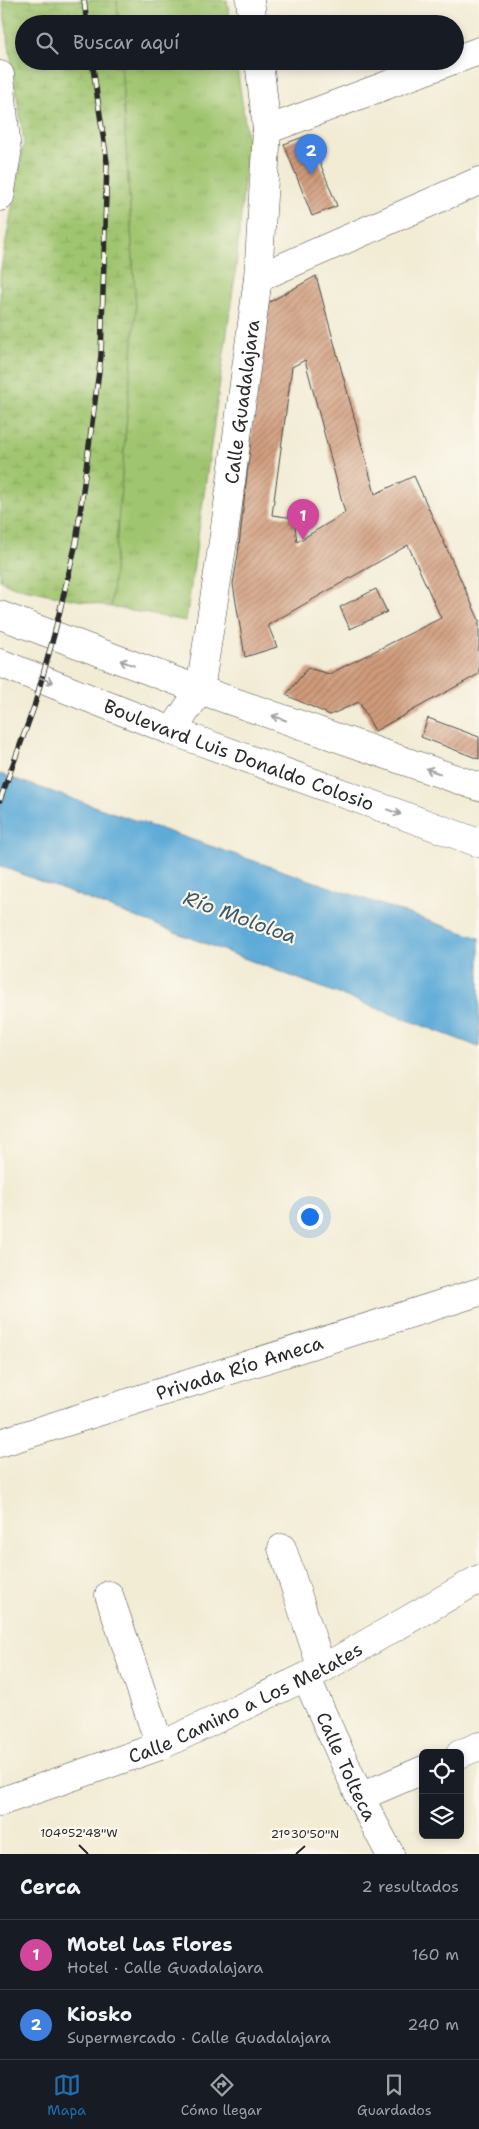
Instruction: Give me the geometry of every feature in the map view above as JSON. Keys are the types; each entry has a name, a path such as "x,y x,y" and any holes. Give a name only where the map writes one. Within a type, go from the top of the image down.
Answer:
{"street":[{"path":"250,0 252,15"},
{"path":"464,56 479,50"},
{"name":"Calle Guadalajara","path":"172,731 200,690 224,536 258,278 267,130 260,70"},
{"path":"267,130 427,70"},
{"path":"0,75 7,154 0,197"},
{"path":"258,278 479,181"},
{"path":"0,615 200,690 479,787"},
{"name":"Boulevard Luis Donaldo Colosio","path":"0,663 172,731 479,843"},
{"name":"Privada Río Ameca","path":"0,1444 479,1292"},
{"name":"Calle Tolteca","path":"282,1548 314,1673 360,1797 390,1854"},
{"name":"Calle Camino a Los Metates","path":"0,1802 160,1746 314,1673 479,1579"},
{"path":"109,1594 160,1746"},
{"path":"464,1752 479,1746"},
{"path":"360,1797 419,1772"}],"green space":[{"path":"2,0 117,0 118,15 15,15 15,70 122,70 136,308 111,607 14,587 0,580 0,274 24,142"},
{"path":"117,0 227,0 230,15 118,15"},
{"path":"122,70 237,70 248,142 235,276 186,621 111,607 136,308"}],"water":[{"name":"Río Mololoa","path":"0,774 479,938 479,1047 0,866"}],"building":[{"path":"309,135 337,206 312,216 284,144"},
{"path":"316,276 375,494 414,476 479,620 479,674 375,731 359,702 330,715 286,695 308,668 329,674 441,618 408,545 268,625 277,647 245,657 233,584 238,555 266,304","holes":["305,360 345,513 297,542 294,518 272,515 292,367"]},
{"path":"376,589 387,612 350,629 340,607"},
{"path":"428,718 479,737 479,759 421,737"}],"railway":[{"path":"84,0 86,15"},
{"path":"0,800 34,707 54,635 76,543 101,356 107,162 93,70"}],"place":[{"name":"Kiosko","path":"311,175"},
{"name":"Motel Las Flores","path":"303,540"}]}
